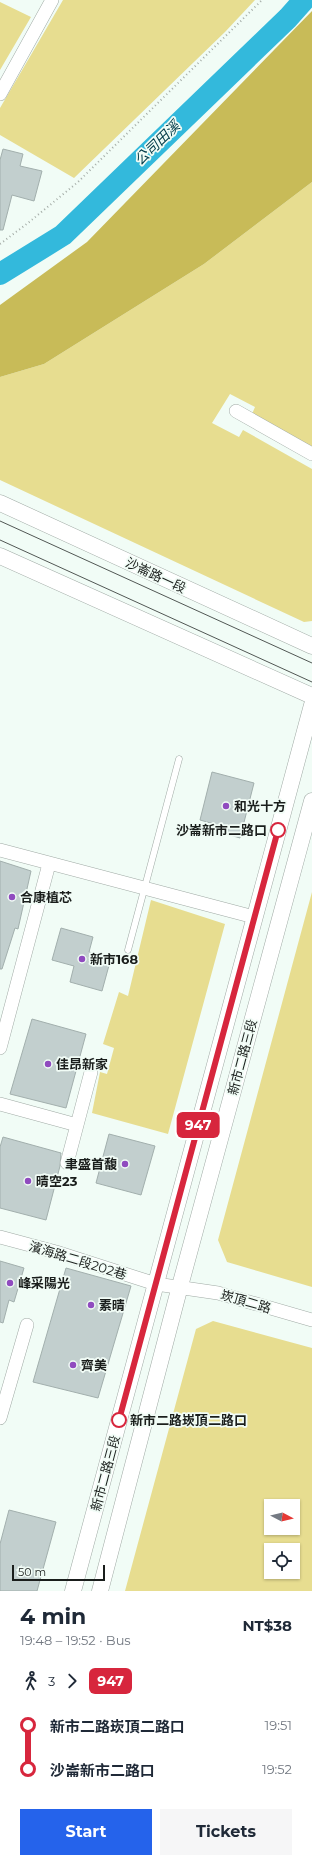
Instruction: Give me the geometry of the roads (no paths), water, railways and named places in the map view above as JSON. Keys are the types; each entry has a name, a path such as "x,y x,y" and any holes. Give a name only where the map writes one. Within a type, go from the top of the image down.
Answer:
{"street":[{"path":"0,94 52,0"},
{"path":"236,411 312,454"},
{"name":"沙崙路一段","path":"0,503 312,646"},
{"path":"0,556 312,696"},
{"name":"新市二路三段","path":"72,1591 312,705"},
{"name":"新市二路三段","path":"100,1591 180,1286 312,801"},
{"path":"0,850 254,918"},
{"path":"0,1048 49,864"},
{"path":"67,1163 91,1072"},
{"path":"0,1104 77,1125"},
{"name":"濱海路二段202巷","path":"0,1237 56,1252 156,1284 180,1286"},
{"name":"崁頂二路","path":"180,1286 218,1293 312,1320"},
{"path":"0,1418 6,1377 27,1325"}],"lane":[{"path":"128,950 179,759"}],"waterway":[{"name":"公司田溪","path":"0,274 63,235 288,18 304,0"}],"tram line":[{"path":"0,521 312,663"},
{"path":"0,540 312,682"}],"place":[{"name":"和光十方","path":"226,806"},
{"name":"沙崙新市二路口","path":"278,830"},
{"name":"合康植芯","path":"12,897"},
{"name":"新市168","path":"82,959"},
{"name":"佳昂新家","path":"48,1064"},
{"name":"聿盛首馥","path":"125,1164"},
{"name":"晴空23","path":"28,1181"},
{"name":"峰采陽光","path":"10,1283"},
{"name":"素晴","path":"91,1305"},
{"name":"齊美","path":"73,1365"},
{"name":"新市二路崁頂二路口","path":"119,1420"}]}
